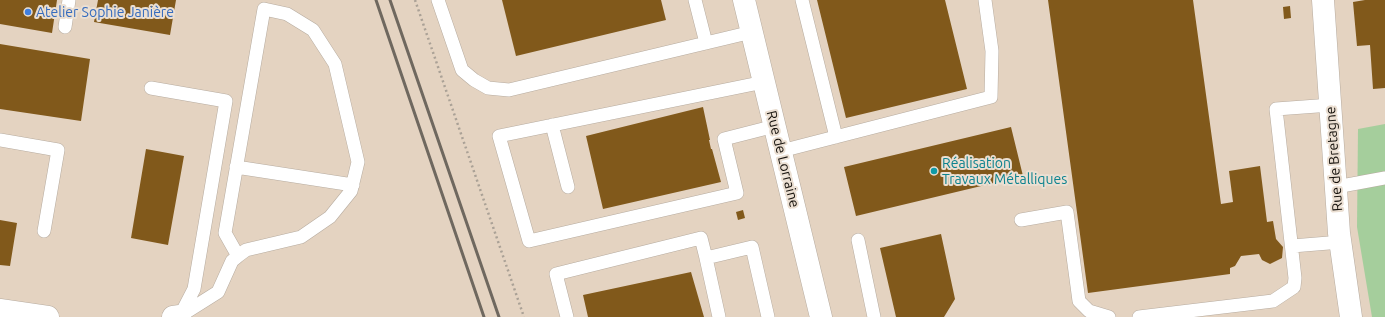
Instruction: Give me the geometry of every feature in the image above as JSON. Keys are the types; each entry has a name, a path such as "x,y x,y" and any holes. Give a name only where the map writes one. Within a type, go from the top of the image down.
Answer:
{"street":[{"name":"Rue de Lorraine","path":"744,0 821,317"},
{"name":"Rue de Bretagne","path":"1323,0 1336,187 1341,242 1351,317"},
{"path":"0,310 48,317"}],"lane":[{"path":"64,27 69,0"},
{"path":"438,0 462,70 474,80 488,88 509,90 752,32"},
{"path":"695,0 706,43"},
{"path":"802,0 836,136"},
{"path":"781,151 990,97 992,51 985,0"},
{"path":"176,316 218,292 232,261 246,250 301,237 330,217 351,191 358,162 335,64 313,30 287,14 264,9 225,233 238,256"},
{"path":"764,82 499,136 530,241 737,193 724,139 775,126"},
{"path":"151,88 226,101 194,288 176,316"},
{"path":"1139,317 1273,301 1294,287 1295,278 1292,246 1276,109 1330,105"},
{"path":"552,125 568,187"},
{"path":"0,140 58,150 44,231"},
{"path":"236,167 352,186"},
{"path":"1336,187 1385,178"},
{"path":"1021,220 1067,212 1079,301 1090,311 1109,317"},
{"path":"567,317 556,274 701,238 719,317"},
{"path":"858,240 874,317"},
{"path":"1292,246 1341,242"},
{"path":"706,258 752,247 768,317"}],"path":[{"path":"415,0 524,317"}],"shaded area":[{"path":"0,0 1385,0 1385,317 0,317"}],"green space":[{"path":"1385,124 1385,317 1372,317 1357,227 1358,129"}],"building":[{"name":"Atelier Sophie Janière","path":"0,0 57,0 52,33 0,24"},
{"path":"98,0 176,0 170,35 94,22"},
{"path":"502,0 661,0 666,20 516,56"},
{"path":"817,0 945,0 967,89 846,118"},
{"path":"1048,0 1193,0 1221,204 1233,202 1229,171 1260,166 1267,222 1273,221 1276,239 1283,247 1282,258 1270,264 1262,260 1259,254 1241,256 1235,266 1230,268 1230,274 1088,293"},
{"path":"1365,0 1385,0 1385,88 1373,89 1370,45 1357,46 1353,2"},
{"path":"1290,6 1291,18 1284,19 1283,7"},
{"path":"0,44 90,59 81,121 0,109"},
{"path":"703,107 711,149 721,182 603,209 586,136"},
{"name":"Réalisation Travaux Métalliques","path":"1011,127 1023,176 856,216 844,167"},
{"path":"146,149 184,156 168,245 131,238"},
{"path":"743,210 745,218 738,220 736,212"},
{"path":"0,220 17,223 10,266 0,265"},
{"path":"941,234 955,299 944,317 896,317 880,248"},
{"path":"691,272 704,317 588,317 583,295"}],"railway":[{"path":"376,0 484,317"},
{"path":"390,0 499,317"}],"place":[{"name":"Atelier Sophie Janière","path":"28,12"},
{"name":"Réalisation Travaux Métalliques","path":"934,171"}]}
